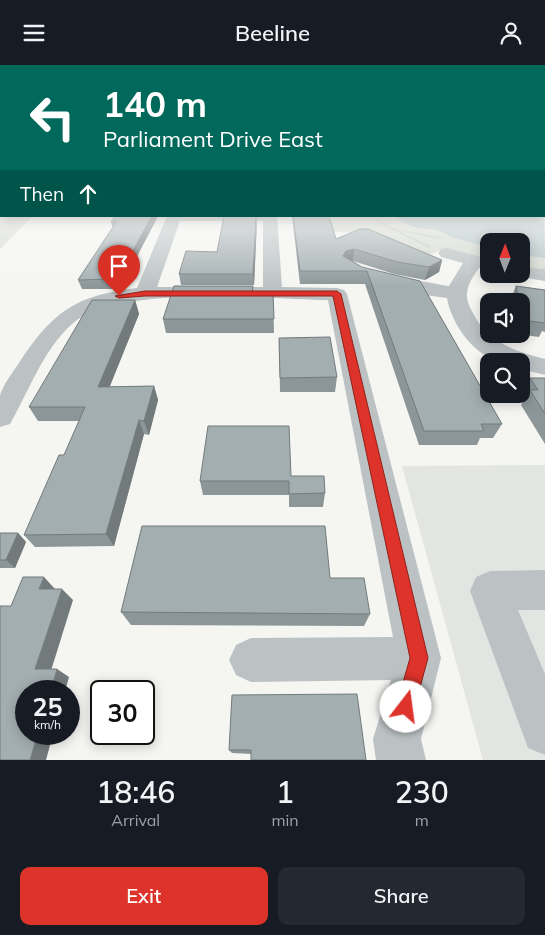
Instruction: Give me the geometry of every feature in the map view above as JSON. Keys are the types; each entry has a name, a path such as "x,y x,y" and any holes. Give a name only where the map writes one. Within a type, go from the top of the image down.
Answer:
{"street":[{"path":"145,293 173,222"},
{"path":"270,222 273,293"},
{"path":"447,253 480,263"},
{"path":"480,264 457,293 460,309 465,321 484,344 507,355 545,367"},
{"path":"530,273 545,275"},
{"path":"369,275 410,287 457,293"},
{"path":"0,417 47,340 66,317 100,301 145,293 337,294 419,658 397,739 401,760"},
{"path":"543,721 490,591 545,590"},
{"path":"251,660 419,658"}],"path":[{"path":"379,222 447,253"}],"shaded area":[{"path":"0,222 27,222 0,249"},
{"path":"331,222 544,222 545,269 530,268 530,233 480,233 480,258 443,249 429,255 369,233 333,232"},
{"path":"405,222 544,222 545,258 530,256 530,233 480,233 480,245 454,238 437,230 413,227"},
{"path":"545,465 545,760 483,760 402,466"}],"building":[{"path":"116,222 148,222 117,279 78,280"},
{"path":"223,222 256,222 253,274 179,274 186,251 217,252"},
{"path":"294,222 331,222 336,239 360,229 368,229 442,260 429,267 397,262 354,249 346,251 343,256 362,267 420,281 480,386 480,403 490,403 502,424 481,424 484,431 424,431 367,271 300,271"},
{"path":"174,286 253,286 252,293 273,293 274,319 163,319"},
{"path":"516,286 545,290 545,323 530,321 530,293 517,293"},
{"path":"92,300 135,300 98,387 154,386 144,421 139,420 106,534 24,535 59,455 64,455 85,407 29,407"},
{"path":"330,337 337,377 280,378 279,338"},
{"path":"530,378 545,378 545,414 530,390 538,390"},
{"path":"208,426 289,426 291,476 324,476 325,493 289,494 289,481 200,481"},
{"path":"142,526 325,526 330,578 364,578 370,614 121,612"},
{"path":"0,533 18,533 6,560 0,560"},
{"path":"23,577 44,577 39,589 62,589 35,669 57,669 54,680 15,680 15,745 35,745 30,760 0,760 0,606 11,606"},
{"path":"357,694 366,760 251,760 251,750 229,750 232,695"}],"route":[{"path":"119,296 145,293 337,294 419,658 406,707"}]}
